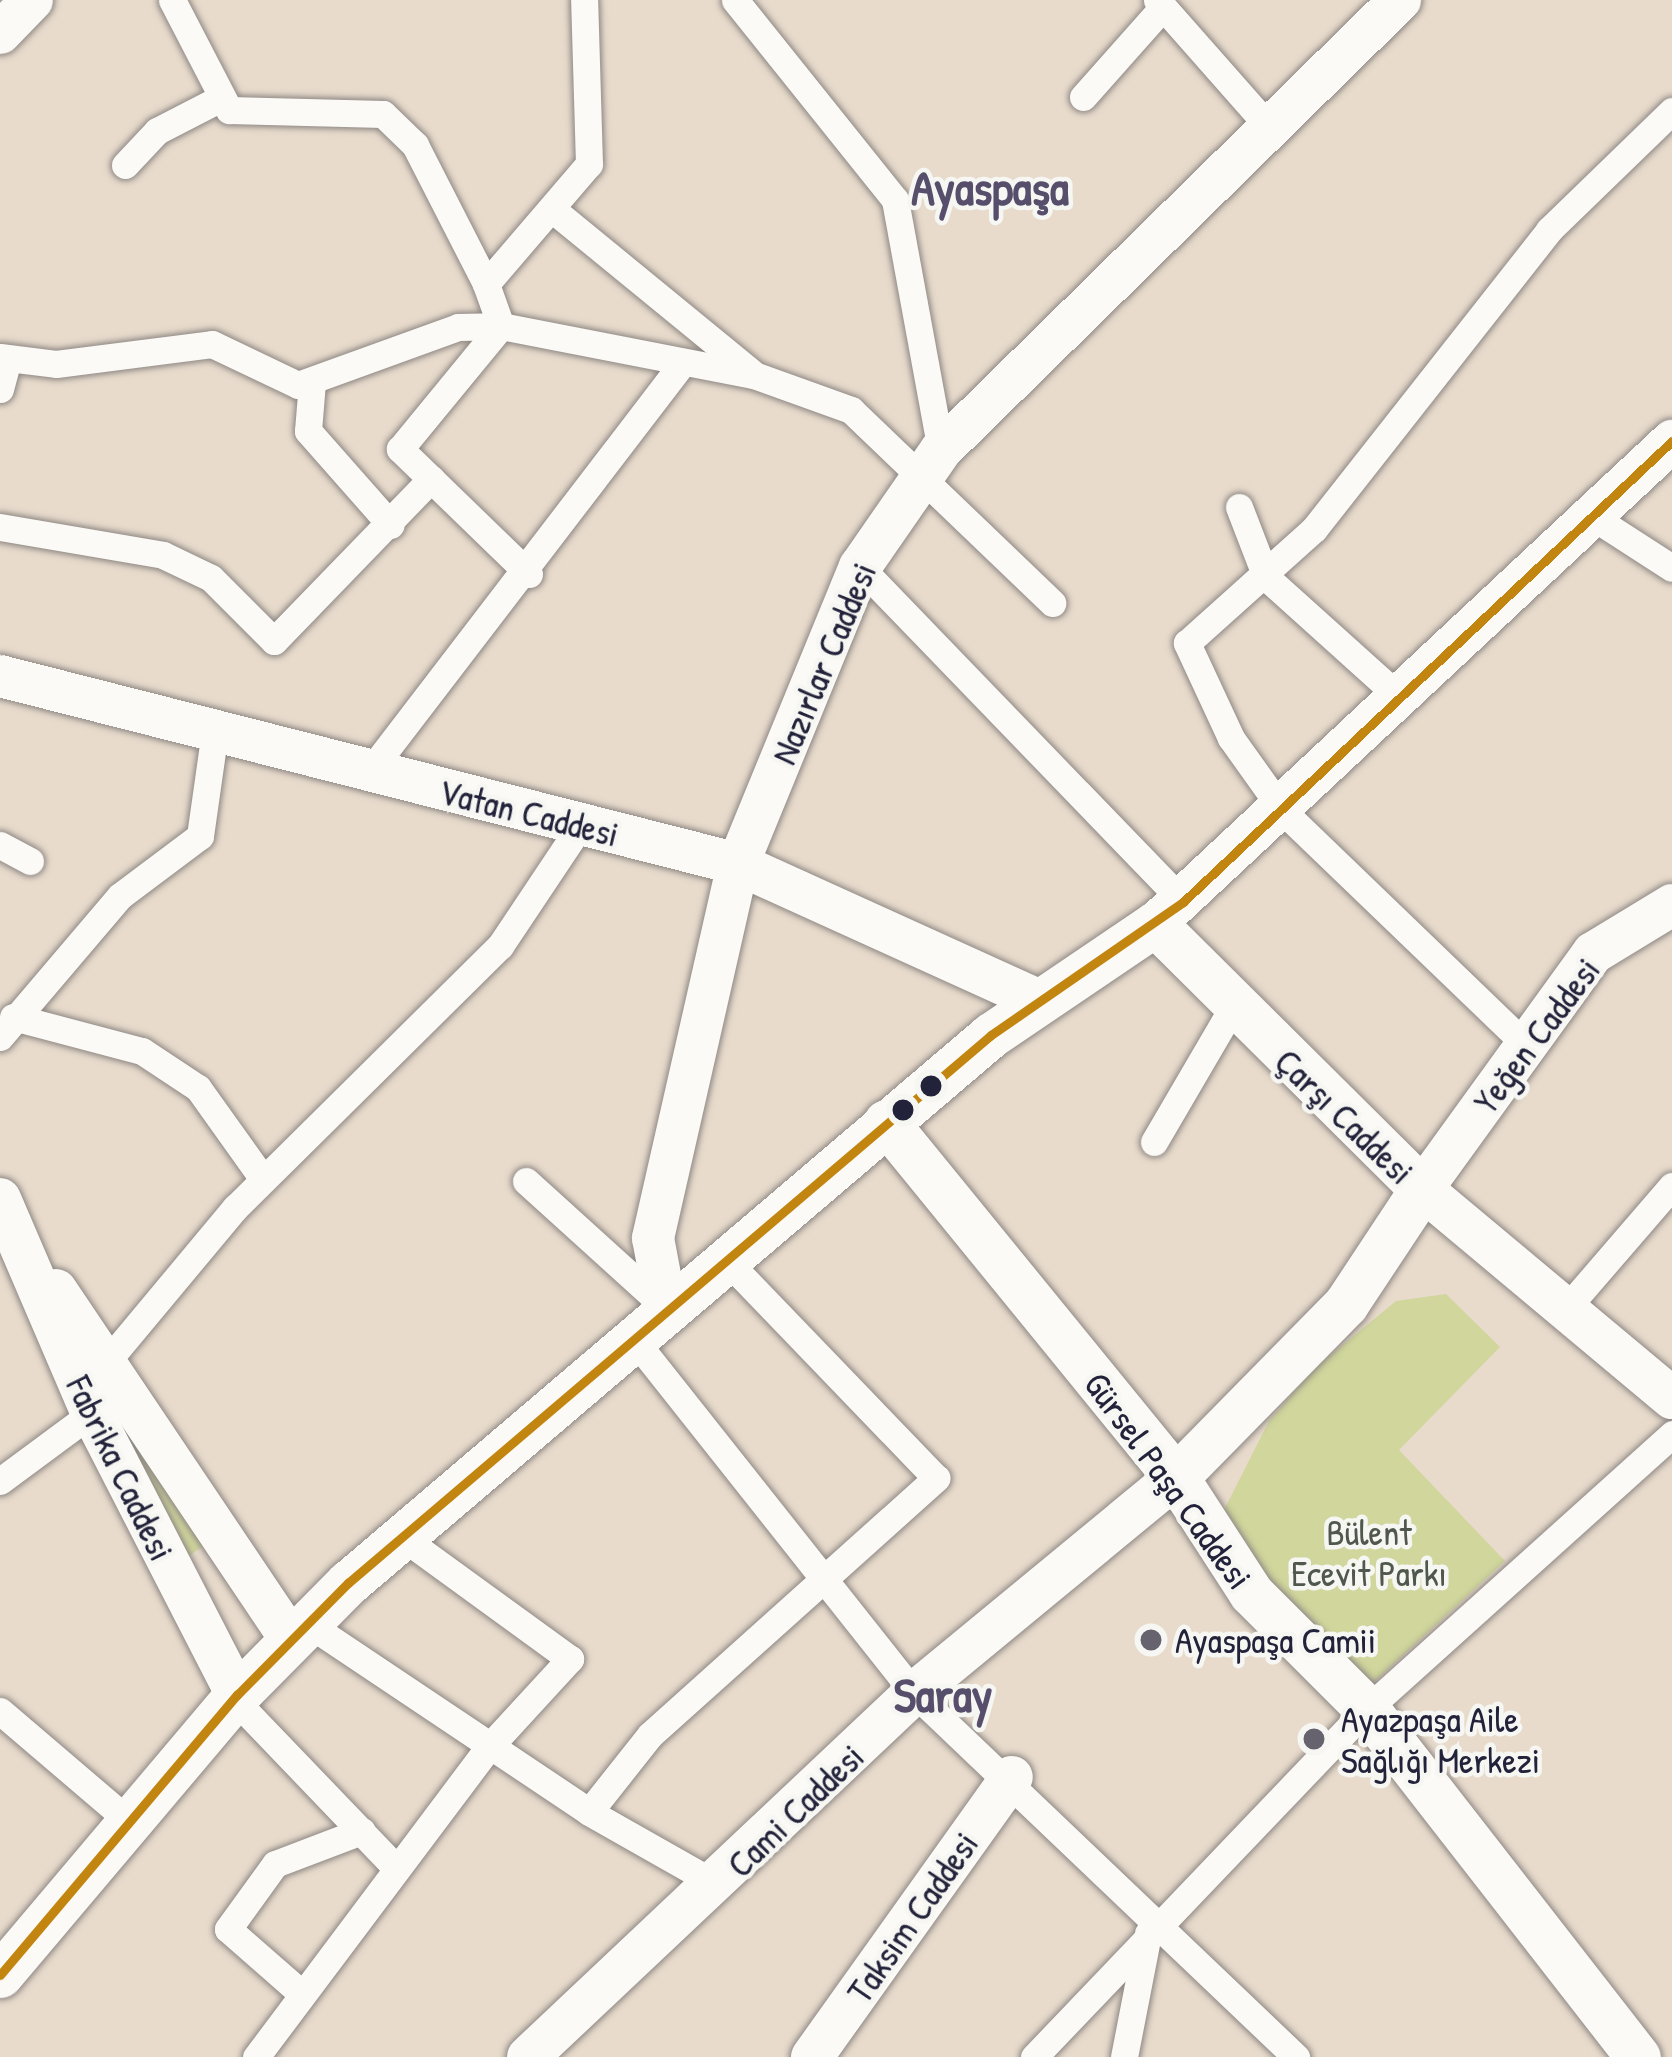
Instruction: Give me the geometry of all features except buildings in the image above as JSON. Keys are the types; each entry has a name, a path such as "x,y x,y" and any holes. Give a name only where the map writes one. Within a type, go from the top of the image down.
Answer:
{"highway":[{"path":"0,1975 236,1697 401,1536 722,1256 886,1122 1040,1001 1169,913"},
{"name":"Çarşı Caddesi","path":"1169,913 1233,1007 1422,1189 1346,1304 1177,1477"},
{"name":"Gürsel Paşa Caddesi","path":"886,1122 1177,1477 1251,1594 1367,1709 1638,2057"}],"main road":[{"path":"0,33 32,0"},
{"name":"Nazırlar Caddesi","path":"666,1307 653,1238 738,864 860,567 930,465 1400,0"},
{"path":"1169,913 1283,811 1398,696 1596,519 1672,441"},
{"name":"Vatan Caddesi","path":"0,676 738,864 1040,1001"},
{"name":"Yeğen Caddesi","path":"1422,1189 1594,953 1672,905"},
{"path":"1422,1189 1570,1304 1672,1398"},
{"name":"Fabrika Caddesi","path":"5,1228 120,1376 299,1631"},
{"name":"Fabrika Caddesi","path":"5,1228 91,1411 236,1697"},
{"name":"Cami Caddesi","path":"529,2057 718,1885 914,1693 1177,1477"},
{"name":"Taksim Caddesi","path":"812,2057 1012,1777"}],"street":[{"path":"172,0 229,110 290,118 383,114 415,145 486,284 501,326"},
{"path":"486,284 589,164 584,0"},
{"path":"735,0 896,200 930,465"},
{"path":"1083,97 1160,4 1269,127"},
{"path":"125,165 157,130 220,98"},
{"path":"1526,1045 1283,811 1231,738 1187,643 1266,578 1491,316 1549,230 1672,111"},
{"path":"552,209 754,375"},
{"path":"0,389 4,358 56,364 212,344 312,382 458,327 501,326 681,365 754,375 850,410 930,465 1052,603"},
{"path":"501,326 400,448 529,574"},
{"path":"370,771 529,574 681,365"},
{"path":"312,382 308,430 392,525"},
{"path":"0,526 163,555 211,578 274,641 392,525 431,479"},
{"path":"1239,507 1266,578 1398,696"},
{"path":"1596,519 1672,568"},
{"path":"860,567 1169,913"},
{"path":"215,731 200,836 120,896 7,1027 161,1064 198,1088 263,1179"},
{"path":"0,1480 91,1411 263,1179 500,946 580,826"},
{"path":"0,845 30,861"},
{"path":"1154,1142 1233,1007"},
{"path":"526,1180 666,1307"},
{"path":"1570,1304 1672,1186"},
{"path":"589,1812 650,1735 936,1478 722,1256"},
{"path":"632,1337 914,1693 1012,1777 1154,1924 1296,2057"},
{"path":"1034,2057 1154,1924 1367,1709 1672,1434"},
{"path":"256,2057 489,1747 570,1659 401,1536"},
{"path":"299,1631 589,1812 718,1885"},
{"path":"236,1697 396,1868"},
{"path":"0,1711 131,1823"},
{"path":"301,1993 228,1929 275,1864 362,1831"},
{"path":"1124,2057 1154,1924"}],"green space":[{"name":"Bülent Ecevit Parkı","path":"1446,1294 1500,1347 1399,1450 1505,1561 1371,1685 1272,1584 1224,1510 1269,1421 1317,1366 1396,1301"},
{"path":"128,1407 216,1537 182,1561 111,1416"}],"transit line":[{"path":"0,1975 237,1695 348,1583 991,1035 1183,902 1672,441"}],"place":[{"name":"Ayaspaşa Camii","path":"1151,1640"},
{"name":"Ayazpaşa Aile Sağlığı Merkezi","path":"1314,1739"}],"district":[{"name":"Ayaspaşa","path":"990,188"},
{"name":"Saray","path":"943,1695"}]}
